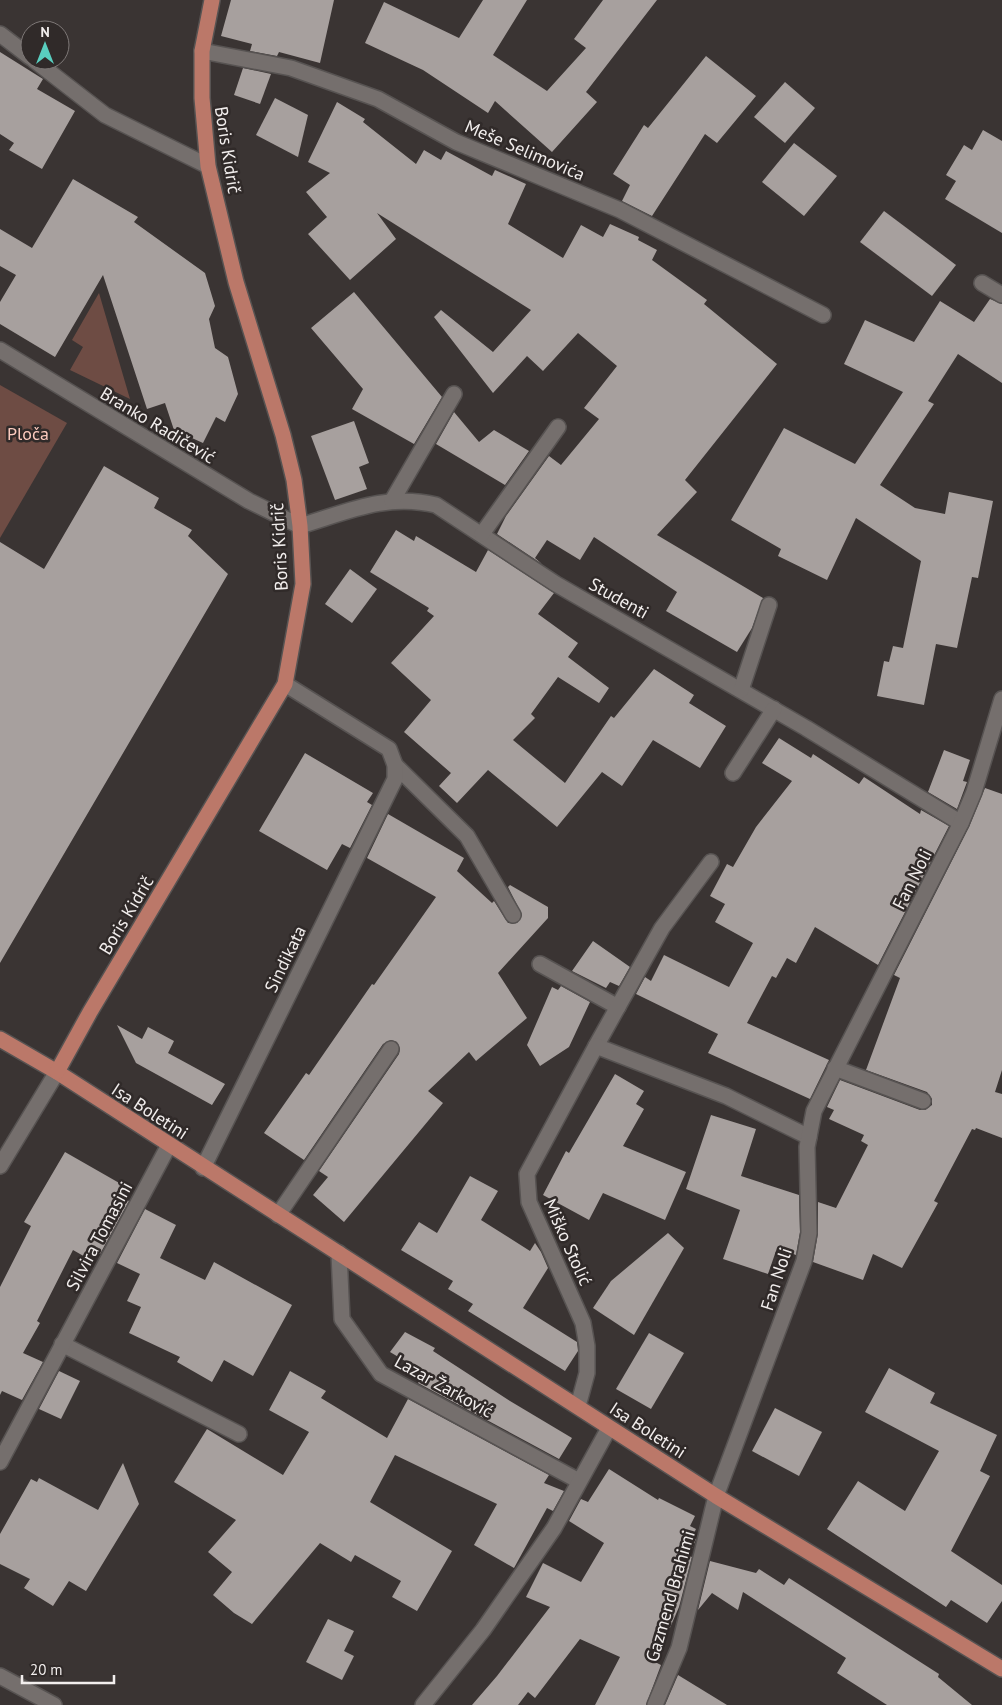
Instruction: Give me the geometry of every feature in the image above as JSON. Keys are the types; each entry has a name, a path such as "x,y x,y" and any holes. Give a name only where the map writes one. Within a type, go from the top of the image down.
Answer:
{"main road":[{"name":"Boris Kidrič","path":"57,1072 90,1012 285,684 303,584 300,526 294,480 236,282 208,166 202,98 202,51 212,0"},
{"name":"Isa Boletini","path":"0,1039 57,1072 203,1168 339,1253 716,1496 1002,1669"}],"street":[{"path":"0,34 20,49"},
{"name":"Meše Selimovića","path":"202,51 291,68 378,99 456,142 620,210 823,315"},
{"path":"47,70 104,115 208,166"},
{"path":"982,283 1002,296"},
{"name":"Branko Radičević","path":"0,350 249,502 300,526"},
{"path":"392,501 454,394"},
{"path":"482,534 558,427"},
{"name":"Studenti","path":"300,526 358,506 415,499 436,505 556,584 774,709 961,824"},
{"path":"741,690 769,605"},
{"path":"285,684 389,749 395,765 467,836 513,915"},
{"name":"Fan Noli","path":"716,1496 804,1261 809,1234 807,1148 814,1111 961,824 974,792 1002,699"},
{"path":"733,773 774,709"},
{"name":"Sindikata","path":"203,1168 395,779 395,765"},
{"name":"Miško Stolić","path":"578,1406 587,1372 587,1346 583,1323 529,1202 527,1174 662,928 711,862"},
{"path":"540,964 618,1007"},
{"path":"596,1046 726,1096 809,1137"},
{"path":"278,1215 391,1048"},
{"path":"836,1068 923,1101"},
{"path":"0,1166 57,1072"},
{"name":"Silvira Tomasini","path":"0,1462 168,1145"},
{"name":"Lazar Žarković","path":"339,1253 342,1319 381,1374 580,1481"},
{"path":"62,1344 239,1434"},
{"path":"423,1705 500,1606 554,1528 609,1428"},
{"name":"Gazmend Brahimi","path":"655,1705 679,1648 716,1496"},
{"path":"0,1676 54,1705"}],"green space":[{"path":"99,293 130,399 70,370 83,347 72,340"},
{"name":"Ploča","path":"0,385 67,423 0,538"}],"building":[{"path":"231,0 334,0 320,63 279,52 277,56 250,51 252,44 221,36"},
{"path":"483,0 527,0 493,55 547,91 586,48 574,39 603,0 657,0 586,92 597,102 552,152 495,101 488,113 423,70 365,43 384,2 459,38"},
{"path":"0,52 20,65 20,70 29,70 43,79 37,89 75,111 42,169 9,150 14,143 0,134"},
{"path":"706,56 756,96 717,143 705,134 652,216 622,201 630,185 613,174 644,125 648,128"},
{"path":"243,68 271,74 260,104 234,95"},
{"path":"785,82 815,108 785,143 754,117"},
{"path":"275,98 308,115 298,157 256,135"},
{"path":"337,102 365,119 363,122 416,164 424,150 441,160 446,151 492,176 495,170 526,184 508,224 563,258 581,225 603,237 610,224 639,237 638,240 657,250 652,260 707,300 704,304 777,364 685,480 697,492 657,535 763,598 752,628 737,652 666,611 677,592 594,537 580,560 547,540 535,558 542,564 497,534 506,516 549,456 561,465 599,419 584,408 617,366 578,333 543,371 527,356 493,393 434,317 441,310 493,352 531,310 377,213 396,239 350,280 308,234 327,217 306,192 330,173 308,162"},
{"path":"983,130 1002,141 1002,233 945,199 956,181 946,175 964,145 972,150"},
{"path":"794,143 837,176 804,216 762,182"},
{"path":"73,179 138,217 134,222 205,273 215,306 209,319 215,348 228,357 238,394 225,422 216,417 203,443 174,430 165,403 147,409 103,275 55,357 0,324 0,302 16,275 0,266 0,229 32,248"},
{"path":"884,211 956,265 932,296 860,242"},
{"path":"354,292 442,397 414,444 352,409 363,389 311,328"},
{"path":"990,299 1002,304 1002,383 958,354 928,401 934,404 880,485 915,508 945,514 949,492 993,501 978,578 972,577 957,648 936,644 924,705 877,696 884,661 889,662 893,646 903,648 921,561 856,518 827,580 778,556 781,549 731,520 784,428 855,464 903,392 844,364 865,320 914,342 940,301 974,322"},
{"path":"454,412 479,442 494,430 529,451 505,485 436,444"},
{"path":"354,421 369,463 359,467 367,489 335,500 311,436"},
{"path":"104,466 159,498 154,508 192,530 188,536 228,574 0,963 0,542 44,569"},
{"path":"396,530 414,541 416,536 476,572 488,550 554,593 538,614 578,643 568,657 609,688 599,703 558,677 531,714 535,718 513,740 565,783 611,716 614,718 654,669 694,695 689,703 726,726 700,768 653,740 622,786 602,772 557,827 488,770 457,803 439,786 451,773 404,732 431,700 391,663 434,616 427,611 429,608 370,572"},
{"path":"350,569 377,589 352,623 325,604"},
{"path":"779,738 811,758 813,754 859,784 864,777 920,814 921,810 949,826 878,965 815,927 796,963 787,958 776,978 772,976 747,1023 829,1060 810,1099 708,1053 718,1034 636,994 645,977 651,981 664,955 729,987 753,943 715,922 725,904 710,896 727,864 733,867 756,827 792,781 762,763"},
{"path":"944,750 970,760 963,781 967,782 957,809 928,792"},
{"path":"305,753 373,793 367,802 372,805 350,848 342,844 327,870 259,831"},
{"path":"985,788 1002,794 1002,1070 995,1092 1002,1094 1002,1138 976,1128 975,1130 972,1129 934,1201 938,1203 902,1268 873,1254 863,1280 813,1262 818,1233 818,1202 836,1208 868,1145 861,1141 864,1135 829,1119 834,1110 827,1107 840,1080 920,1110 925,1110 932,1105 932,1099 927,1092 866,1070 900,978 894,975 969,827"},
{"path":"388,814 464,858 457,871 492,903 494,901 508,923 517,923 522,915 508,887 510,885 548,907 548,918 498,973 527,1018 476,1061 469,1052 428,1091 443,1103 344,1222 313,1195 328,1177 319,1171 399,1054 400,1049 397,1042 391,1040 383,1044 304,1160 264,1133 306,1073 309,1075 372,984 374,985 436,897 367,858"},
{"path":"593,941 630,967 619,986 610,982 606,988 572,971"},
{"path":"561,986 590,1002 569,1047 540,1066 527,1045 552,987 558,990"},
{"path":"117,1025 142,1039 148,1027 174,1041 168,1053 225,1084 212,1105 136,1063"},
{"path":"615,1074 644,1091 636,1104 644,1109 623,1146 686,1172 665,1220 603,1193 589,1220 543,1195 566,1151 569,1153"},
{"path":"711,1115 756,1129 741,1176 799,1195 800,1232 796,1255 777,1248 768,1274 723,1259 740,1210 686,1189"},
{"path":"65,1152 128,1188 122,1198 129,1201 100,1254 91,1250 87,1258 73,1250 37,1321 40,1323 23,1353 43,1362 22,1400 2,1391 0,1395 0,1287 31,1226 24,1222"},
{"path":"470,1176 498,1191 481,1220 530,1251 535,1243 541,1252 548,1268 523,1308 577,1342 578,1351 565,1371 468,1311 473,1304 448,1289 453,1281 401,1250 419,1222 437,1233"},
{"path":"145,1209 176,1225 160,1258 205,1280 214,1262 292,1305 253,1376 224,1360 212,1382 177,1362 180,1357 129,1333 141,1307 127,1301 140,1274 117,1263"},
{"path":"668,1233 684,1248 634,1335 593,1308 611,1281"},
{"path":"405,1332 435,1348 433,1351 510,1401 572,1438 559,1459 418,1383 422,1371 390,1352"},
{"path":"649,1333 684,1353 651,1409 616,1389"},
{"path":"889,1368 935,1393 930,1403 997,1435 980,1471 990,1476 951,1551 1002,1585 1002,1601 987,1623 951,1600 946,1607 827,1529 858,1481 905,1511 939,1451 865,1412"},
{"path":"59,1371 80,1381 61,1419 39,1409"},
{"path":"290,1371 326,1391 321,1398 387,1438 408,1399 549,1475 544,1483 564,1491 553,1511 547,1508 514,1568 474,1545 497,1504 395,1455 370,1502 452,1551 417,1611 392,1597 401,1581 355,1555 351,1562 320,1543 252,1624 234,1613 213,1595 232,1572 208,1552 236,1520 174,1482 207,1429 283,1475 309,1432 269,1410"},
{"path":"775,1408 822,1432 799,1476 752,1451"},
{"path":"123,1463 139,1504 86,1591 69,1581 53,1606 24,1588 30,1579 0,1564 0,1534 31,1479 37,1482 39,1478 98,1510"},
{"path":"609,1469 658,1500 659,1498 695,1516 690,1526 696,1529 692,1537 696,1539 689,1556 692,1557 679,1607 655,1662 661,1665 646,1705 595,1705 620,1657 580,1639 535,1698 528,1692 518,1705 472,1705 497,1676 550,1607 526,1597 543,1563 581,1582 604,1543 569,1521 581,1499 588,1502"},
{"path":"710,1561 756,1573 759,1569 784,1585 789,1578 939,1674 938,1677 972,1705 887,1705 837,1673 846,1658 743,1592 738,1610 712,1593 698,1610"},
{"path":"328,1619 354,1631 344,1651 354,1656 342,1680 306,1662"},
{"path":"678,1675 727,1705 665,1705"}]}
